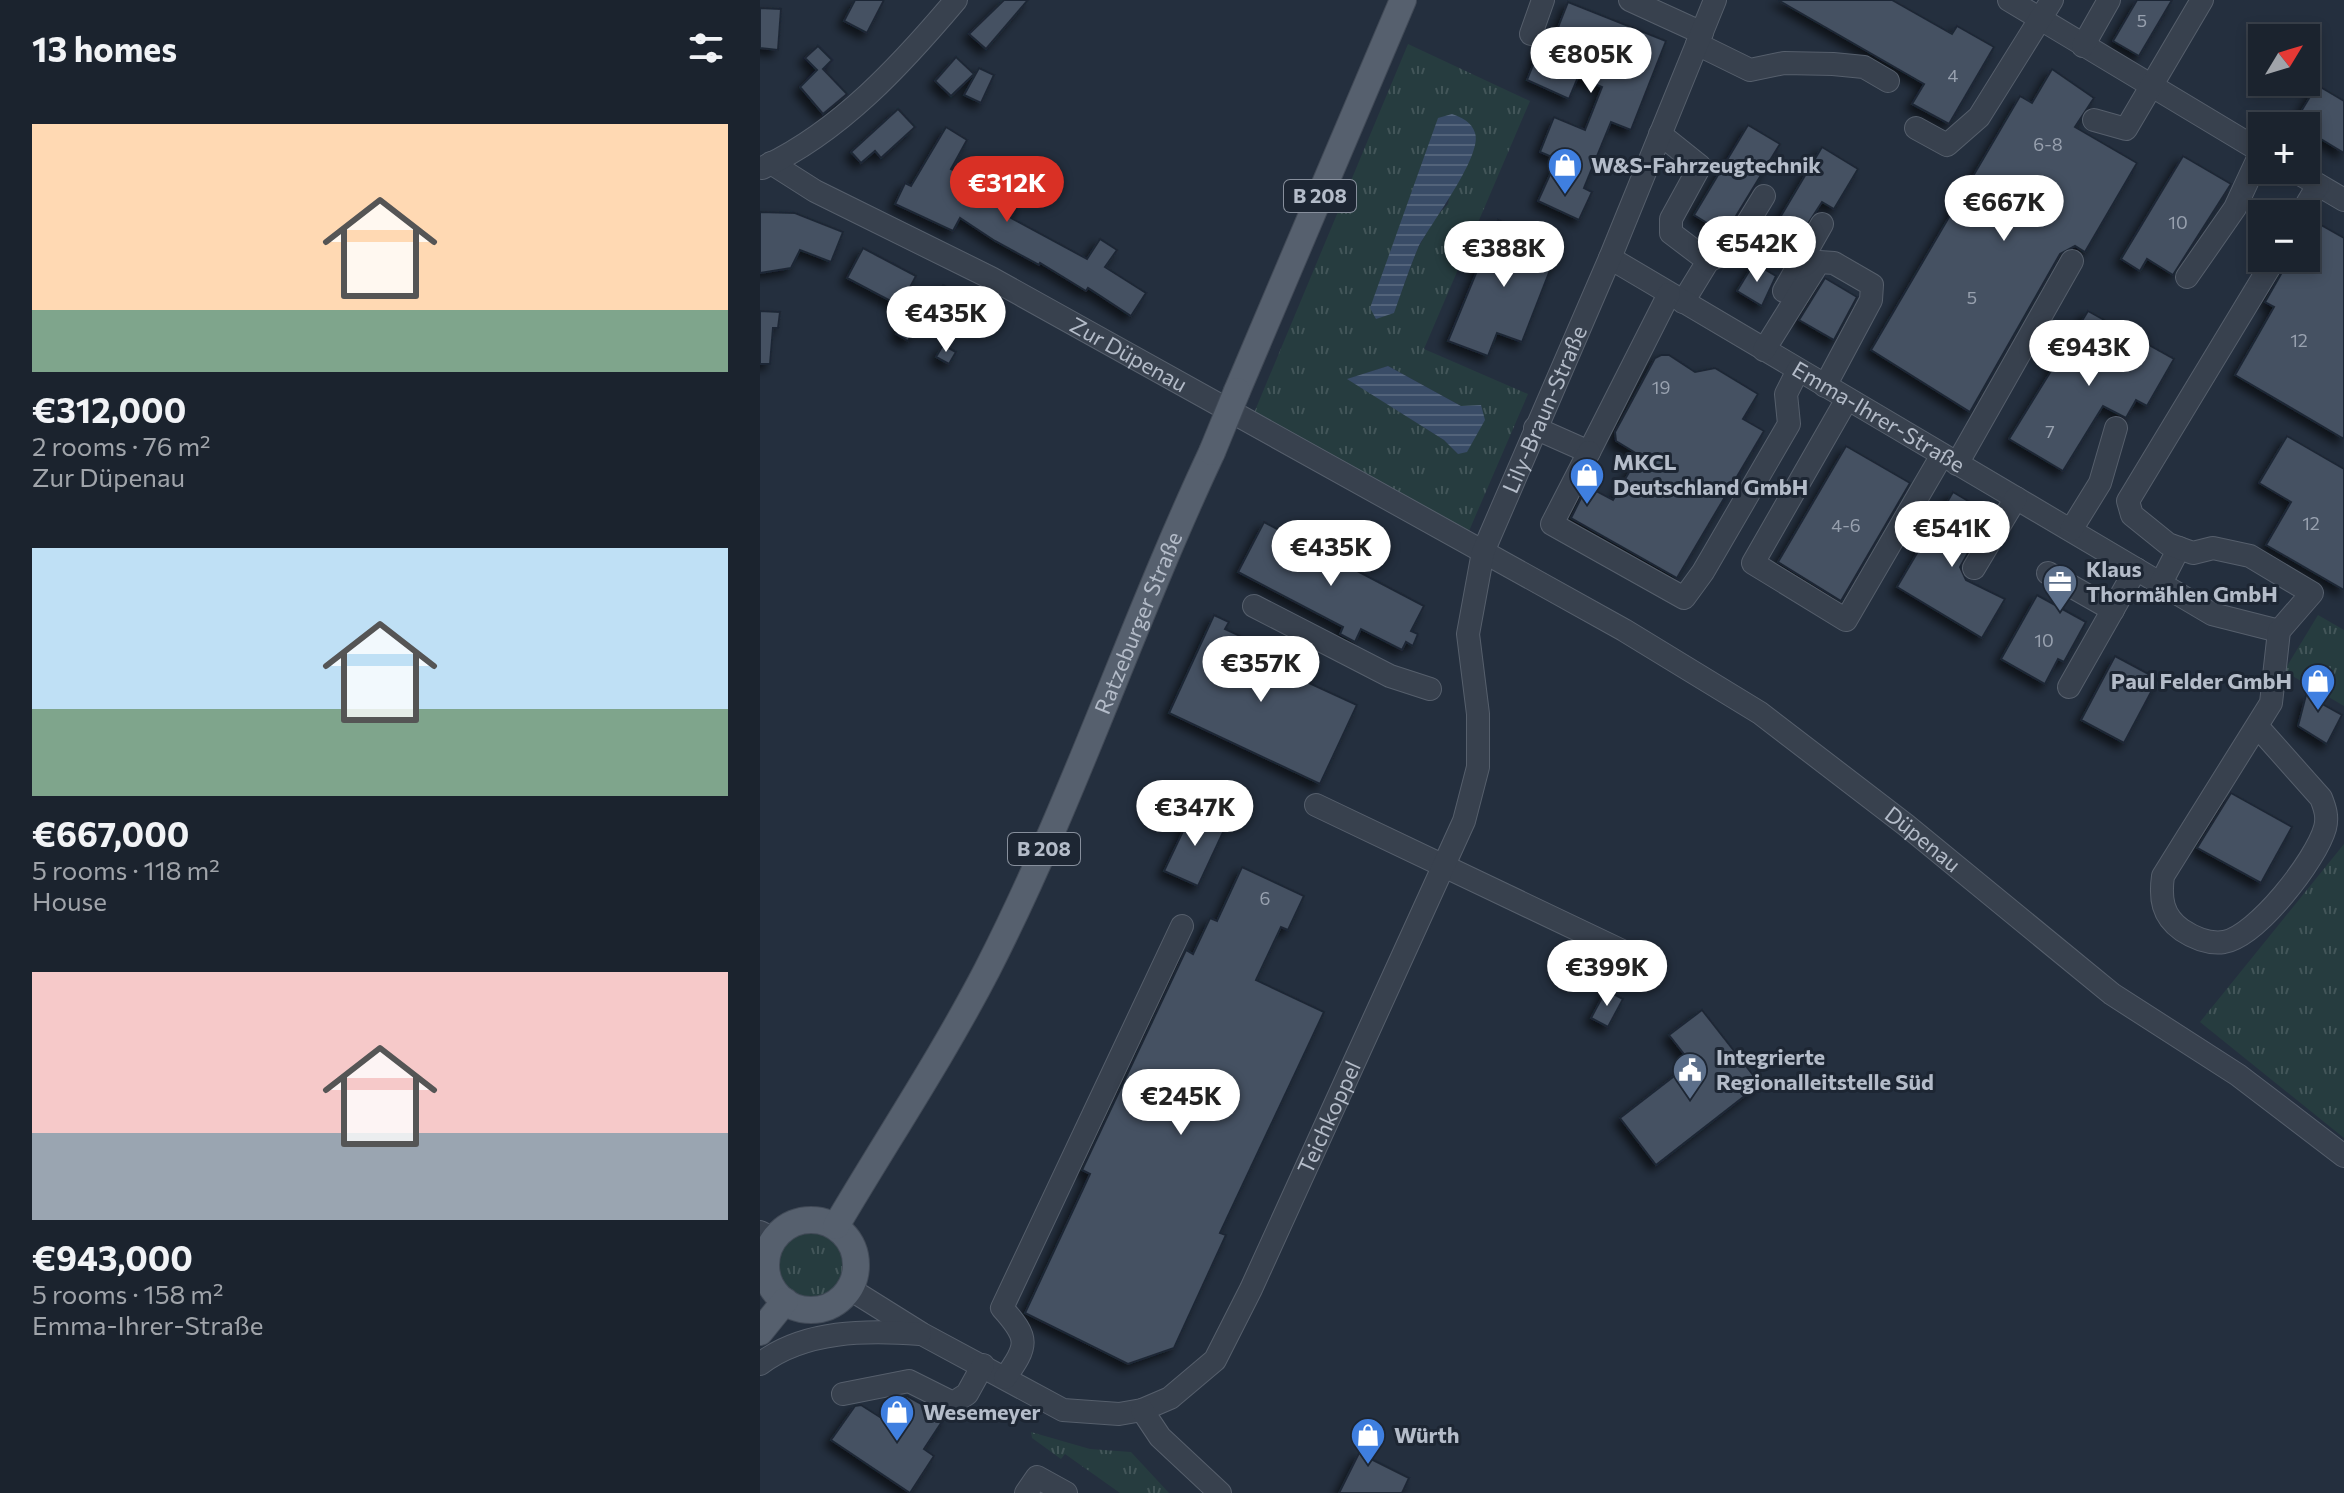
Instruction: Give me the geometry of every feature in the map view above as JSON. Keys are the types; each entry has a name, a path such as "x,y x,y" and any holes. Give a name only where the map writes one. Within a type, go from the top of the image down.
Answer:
{"main road":[{"name":"Ratzeburger Straße","path":"836,1226 986,971 1066,802 1171,541 1212,452 1403,0"},
{"path":"809,1219 836,1226 854,1248 857,1262 850,1289 827,1307 798,1308 785,1301 775,1292 766,1265 767,1236 809,1219"},
{"path":"760,1332 785,1301"}],"street":[{"path":"766,166 873,91 956,0"},
{"path":"1531,34 1543,0"},
{"path":"1630,0 1700,38 1750,70 1784,63 1833,64 1864,67 1888,81"},
{"name":"Lily-Braun-Straße","path":"1483,552 1610,258 1715,0"},
{"path":"2009,0 2046,10 2083,46 2248,144"},
{"path":"2083,46 2109,0"},
{"path":"2094,120 2126,129 2202,0"},
{"path":"1916,128 1947,145 1964,132 1979,117 2046,10"},
{"path":"1660,134 1700,166 1671,219 1671,233 1708,261"},
{"name":"Zur Düpenau","path":"766,166 991,278 1192,393 1483,552"},
{"path":"2187,277 2235,208 2248,181"},
{"path":"2309,200 2318,185 2344,200"},
{"path":"1764,196 1731,250 1708,261 1676,298 1552,524 1684,598 1703,572 1789,424 1786,394 1798,370"},
{"path":"1757,346 1822,224"},
{"name":"Emma-Ihrer-Straße","path":"1610,258 2212,614 2279,631"},
{"path":"1847,399 1753,563 1846,620 1950,460 2072,261"},
{"path":"1757,346 1819,262 1834,263 1872,285 1871,300 1825,386"},
{"path":"2257,726 2321,798 2325,808 2324,830 2295,879 2249,929 2225,942 2203,941 2184,932 2166,912 2160,893 2163,876 2271,703 2279,631 2312,593 2250,556 2213,548 2193,553 2179,548 2145,529 2132,515 2128,501 2267,272"},
{"path":"1535,428 1589,452"},
{"path":"2071,530 2100,483 2116,428"},
{"path":"1974,568 2016,498"},
{"path":"2161,583 2179,548"},
{"name":"Teichkoppel","path":"850,1289 922,1334 1063,1410 1119,1414 1142,1410 1170,1398 1215,1360 1251,1289 1464,821 1478,767 1478,714 1468,634 1483,552"},
{"name":"Düpenau","path":"1483,552 1624,630 1760,713 1906,825 2112,994 2238,1075 2344,1156"},
{"path":"2069,687 2136,569"},
{"path":"2048,573 2113,610"},
{"path":"1254,606 1390,676 1430,689"},
{"path":"1316,805 1639,959"},
{"path":"1005,1378 1023,1352 1024,1335 1002,1308 1182,926"},
{"name":"Teichkoppel","path":"760,1364 803,1342 853,1332 922,1334"},
{"path":"843,1394 909,1381 953,1403 967,1394 983,1365"},
{"path":"1142,1410 1160,1437 1220,1493"},
{"path":"1026,1493 1037,1477 1066,1493"}],"green space":[{"path":"1408,44 1530,101 1424,349 1528,394 1469,531 1254,413","holes":["1464,118 1448,204 1434,219 1417,250 1394,313","1388,366 1461,406 1481,406 1458,454 1444,440 1348,379"]},
{"path":"2318,615 2344,630 2344,706 2284,671"},
{"path":"2344,844 2344,1138 2200,1022"},
{"path":"811,1230 836,1240 846,1265 836,1290 811,1300 786,1290 776,1265 786,1240"},
{"path":"1031,1432 1090,1449 1131,1452 1169,1493 1120,1493 1065,1454 1061,1459 1032,1438"}],"water":[{"path":"1452,114 1466,120 1474,129 1475,144 1471,158 1418,248 1394,313 1376,319 1370,308 1438,118"},
{"path":"1388,366 1461,406 1481,405 1485,420 1467,452 1458,454 1444,440 1347,379"}],"building":[{"path":"855,0 884,0 867,33 844,21"},
{"path":"1004,0 1028,0 986,49 969,34"},
{"path":"1778,0 1892,0 1952,34 1957,26 1994,47 1949,124 1912,104 1924,84"},
{"path":"2137,0 2172,0 2139,56 2113,41"},
{"path":"1568,2 1666,41 1631,130 1611,122 1584,188 1592,192 1579,220 1538,201 1557,159 1540,152 1554,117 1585,130 1602,87 1578,77 1569,99 1527,80 1539,50 1548,53"},
{"path":"760,8 781,9 778,50 760,48"},
{"path":"818,46 832,60 823,69 847,94 823,114 800,87 817,70 805,58"},
{"path":"956,57 974,74 951,96 935,81"},
{"path":"979,68 994,75 981,103 964,95"},
{"path":"2052,69 2094,98 2075,127 2137,163 2085,252 2075,246 2060,254 1970,412 1871,350 2020,96 2032,103"},
{"path":"2320,87 2344,101 2344,153 2320,138 2320,112 2301,112 2310,96 2320,96"},
{"path":"898,109 915,127 881,158 875,151 861,163 851,152"},
{"path":"1748,125 1780,144 1725,234 1694,215"},
{"path":"946,127 967,140 951,169 1020,204 1011,218 1087,259 1100,239 1117,250 1105,267 1146,293 1131,316 1088,288 1086,291 960,218 953,231 895,204 905,183 911,186"},
{"path":"1822,147 1858,169 1834,209 1822,202 1791,250 1769,236"},
{"path":"2183,156 2231,184 2173,275 2147,259 2140,271 2121,259"},
{"path":"760,212 795,213 843,232 831,262 800,250 791,268 760,273"},
{"path":"1498,220 1559,247 1522,342 1497,333 1488,356 1448,341"},
{"path":"2321,225 2344,238 2344,439 2235,375 2274,307 2265,302 2282,272 2320,272"},
{"path":"863,248 916,276 900,306 847,278"},
{"path":"1754,263 1776,276 1762,306 1737,291"},
{"path":"1825,278 1857,297 1834,340 1799,320"},
{"path":"943,285 974,302 963,323 944,313 939,324 926,316"},
{"path":"760,311 780,312 778,328 773,328 770,364 760,364"},
{"path":"2088,311 2174,359 2147,406 2136,400 2126,418 2103,406 2063,471 2009,439"},
{"path":"905,318 917,325 908,341 896,334"},
{"path":"943,345 956,352 949,364 936,357"},
{"path":"1669,355 1695,372 1715,368 1758,394 1743,419 1764,431 1677,578 1571,518 1587,486 1613,500 1639,455 1616,441 1615,432 1655,358"},
{"path":"2287,436 2344,469 2344,590 2266,545 2291,502 2259,483"},
{"path":"1846,446 1910,483 1841,601 1778,562"},
{"path":"1953,492 1990,514 1960,567 1966,580 2005,599 1982,638 1897,587"},
{"path":"1264,522 1424,606 1411,631 1418,634 1413,646 1406,642 1402,650 1361,629 1355,642 1340,634 1343,627 1238,572"},
{"path":"2037,595 2086,622 2064,662 2058,659 2045,684 2001,659"},
{"path":"1214,615 1229,622 1225,629 1279,654 1274,667 1357,705 1320,784 1169,713"},
{"path":"2115,656 2158,679 2124,743 2081,720"},
{"path":"2306,695 2342,715 2327,744 2298,726"},
{"path":"2231,793 2292,827 2261,883 2197,848"},
{"path":"1193,810 1226,826 1198,886 1164,871"},
{"path":"1242,867 1304,896 1288,930 1281,927 1256,980 1324,1012 1220,1233 1226,1235 1174,1348 1128,1364 1025,1313 1090,1174 1082,1170 1186,950 1193,954 1210,918 1217,921"},
{"path":"1606,990 1623,999 1608,1027 1591,1018"},
{"name":"Integrierte Regionalleitstelle Süd","path":"1702,1010 1760,1084 1656,1165 1620,1118 1691,1063 1669,1035"},
{"path":"907,1396 945,1417 924,1449 934,1456 910,1493 831,1440 855,1406 861,1405 883,1419 897,1398"},
{"name":"Würth","path":"1359,1453 1409,1478 1402,1493 1339,1493"}],"place":[{"name":"W&S-Fahrzeugtechnik","path":"1565,196"},
{"name":"MKCL Deutschland GmbH","path":"1587,506"},
{"name":"Klaus Thormählen GmbH","path":"2060,613"},
{"name":"Paul Felder GmbH","path":"2318,712"},
{"name":"Integrierte Regionalleitstelle Süd","path":"1690,1101"},
{"name":"Wesemeyer","path":"897,1443"},
{"name":"Würth","path":"1368,1466"}]}
